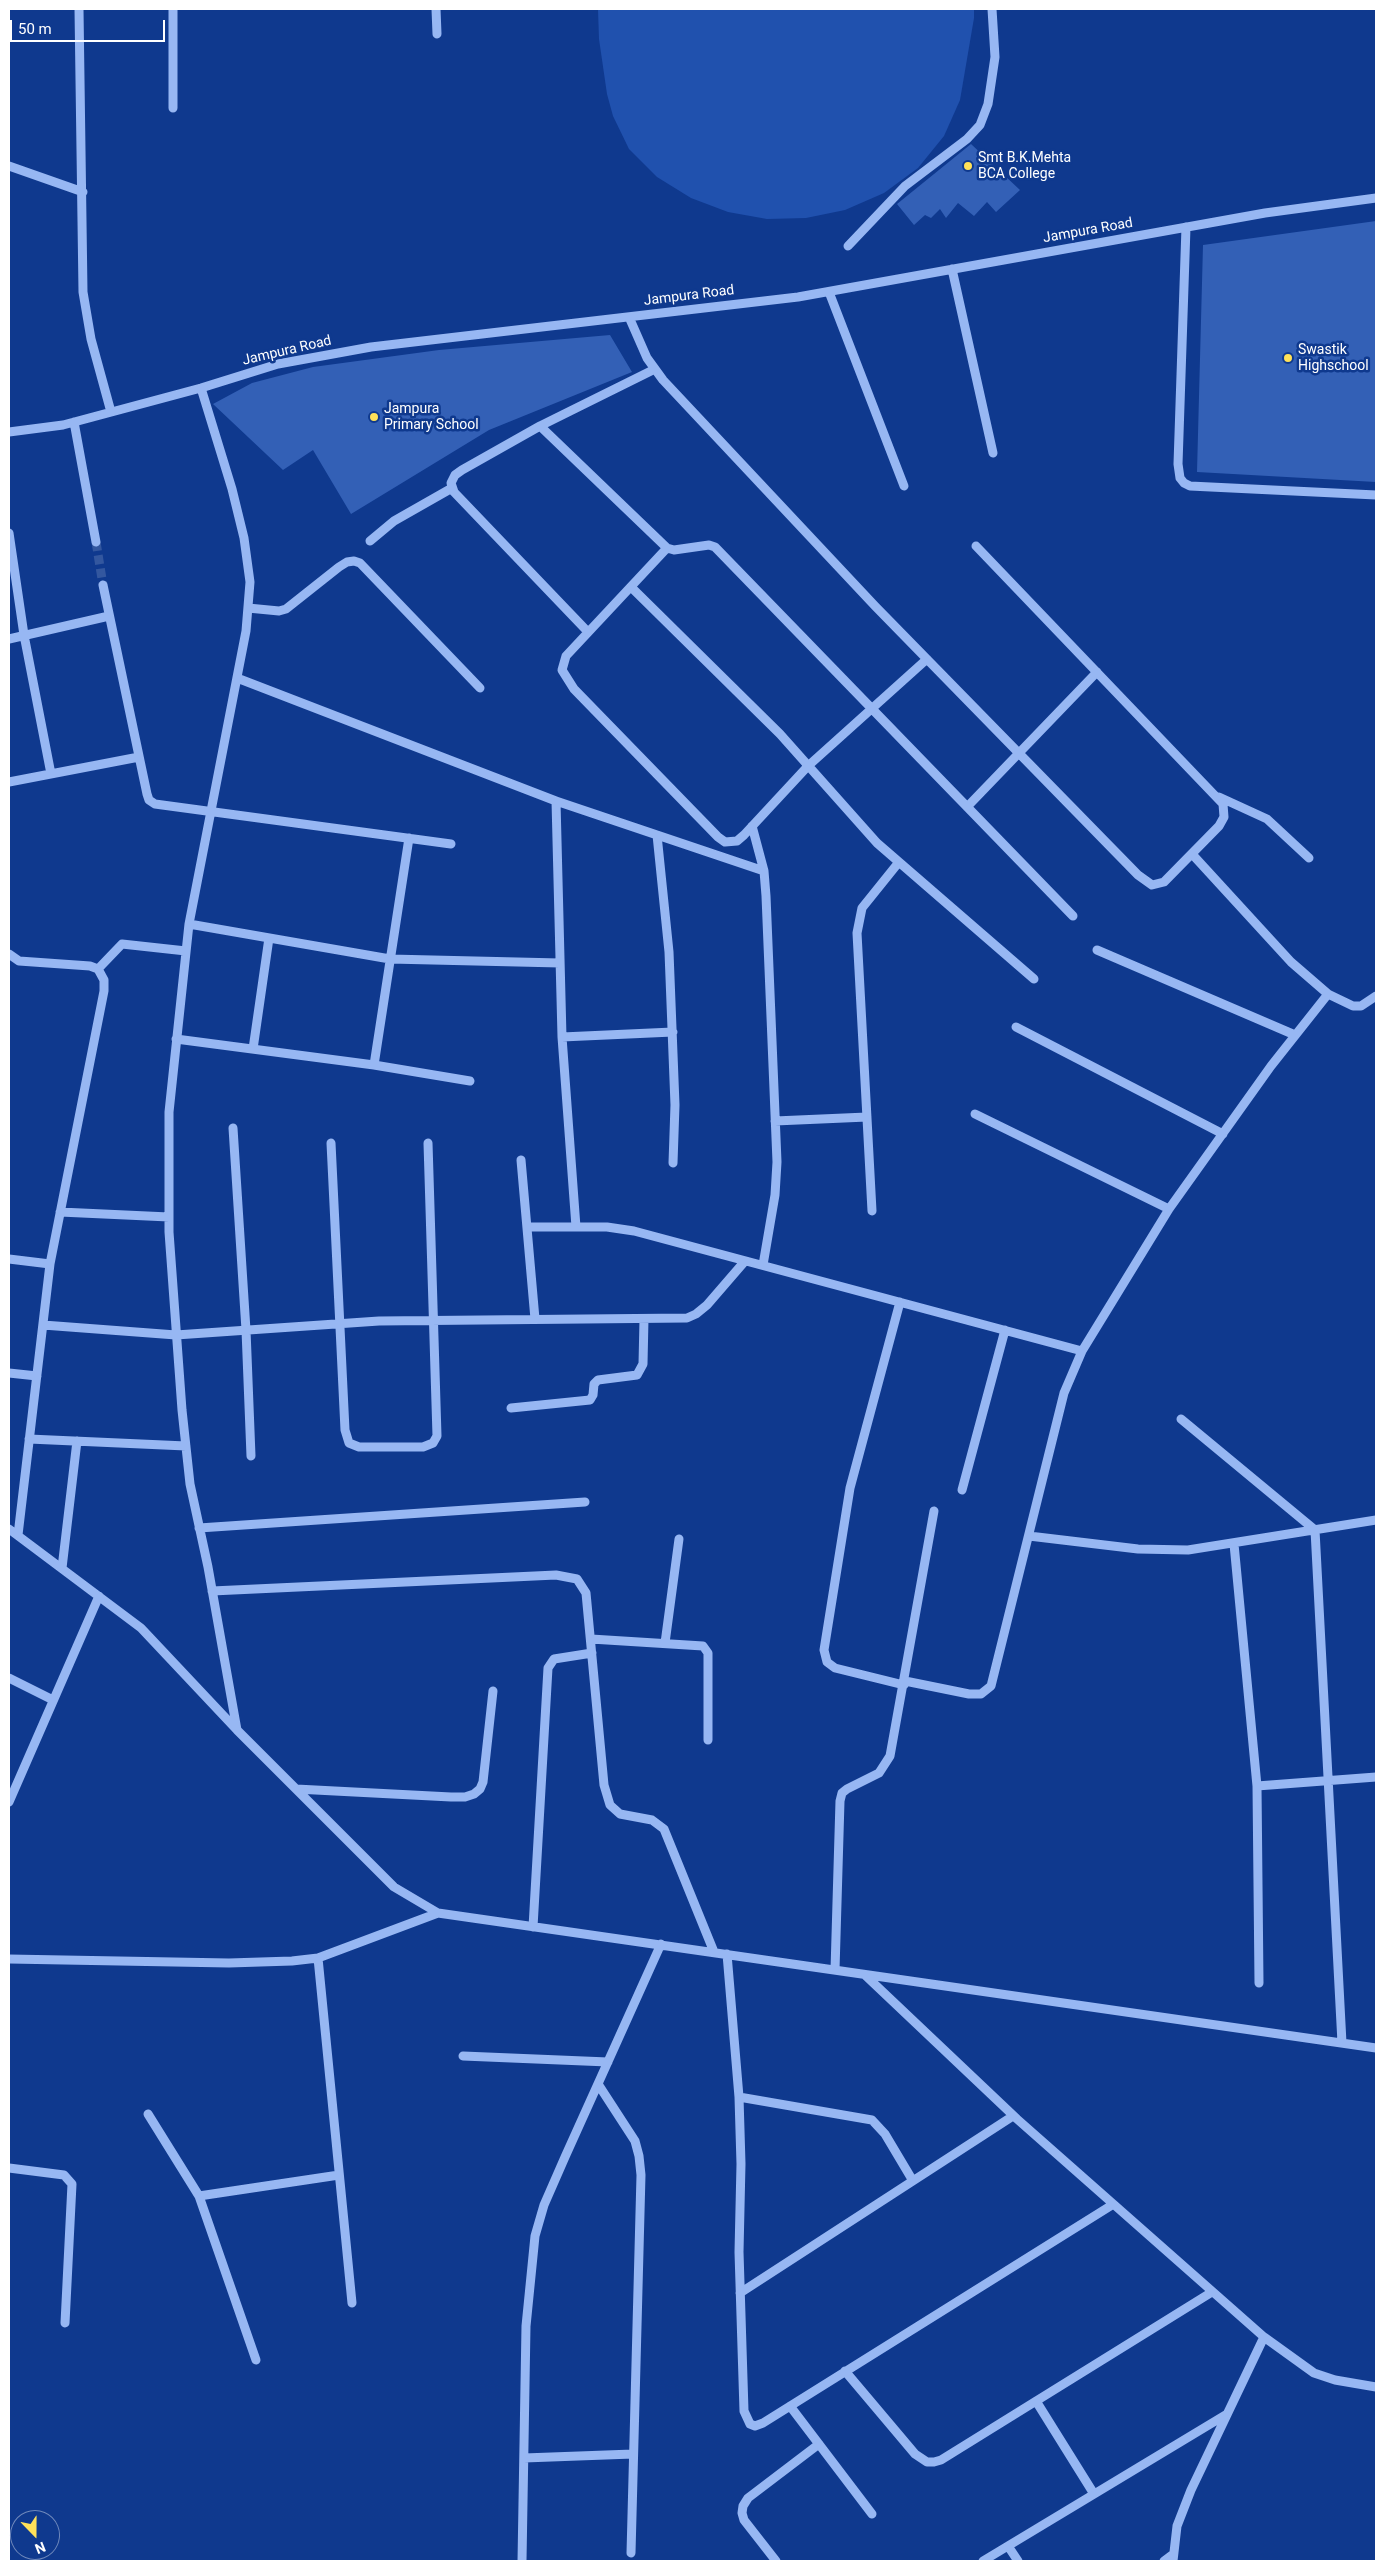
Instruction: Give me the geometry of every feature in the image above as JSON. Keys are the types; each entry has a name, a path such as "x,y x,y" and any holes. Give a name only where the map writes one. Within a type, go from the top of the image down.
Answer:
{"street":[{"path":"79,9 83,292 90,339 111,412"},
{"path":"173,9 173,108"},
{"path":"436,9 436,34"},
{"path":"848,246 905,186 967,139 980,124 988,104 995,57 992,9"},
{"path":"9,166 83,192"},
{"name":"Jampura Road","path":"9,432 74,422 201,388 278,364 371,347 829,292 1265,213 1376,198"},
{"path":"1186,227 1178,464 1180,478 1190,486 1376,495"},
{"path":"952,269 993,452"},
{"path":"829,292 904,486"},
{"path":"629,317 655,369 927,659 1145,882 1157,885 1164,882 1219,826 1225,811 1218,797 976,546"},
{"path":"588,632 452,488 452,480 462,470 540,426 655,369"},
{"path":"201,388 232,489 244,538 250,582 246,631 189,924 169,1112 169,1217 176,1335 190,1484 200,1528 237,1730"},
{"path":"74,422 96,542"},
{"path":"540,426 667,548 674,550 709,544 715,547 1073,916"},
{"path":"370,541 394,521 452,488"},
{"path":"9,533 24,635 51,774"},
{"path":"667,548 566,656 562,663 564,676 574,689 725,842 737,841 808,766 927,659"},
{"path":"248,608 279,611 286,609 339,567 347,562 354,561 360,564 480,688"},
{"path":"103,585 149,800 160,807 211,811 451,844"},
{"path":"631,587 780,734 877,844 1034,979"},
{"path":"9,639 109,616"},
{"path":"967,807 1097,672"},
{"path":"237,678 556,801 764,871"},
{"path":"9,782 139,757"},
{"path":"1218,797 1267,819 1309,858"},
{"path":"556,801 562,1037 576,1227"},
{"path":"752,826 764,871 775,1121 776,1195 763,1266"},
{"path":"657,835 670,952 675,1105 674,1163"},
{"path":"374,1065 409,838"},
{"path":"1192,854 1291,962 1328,994 1353,1006 1361,1006 1376,996"},
{"path":"872,1211 857,933 862,908 899,862"},
{"path":"189,924 390,959 560,963"},
{"path":"253,1049 269,938"},
{"path":"98,969 122,944 186,951"},
{"path":"1097,950 1295,1035"},
{"path":"9,954 19,961 90,966 98,969 104,980 104,992 50,1264 18,1535"},
{"path":"900,1302 850,1488 824,1650 827,1662 835,1668 905,1683 969,1694 981,1694 991,1686 1064,1393 1082,1351 1169,1209 1295,1035 1328,994"},
{"path":"1016,1027 1223,1134"},
{"path":"562,1037 672,1032"},
{"path":"176,1039 374,1065 470,1081"},
{"path":"975,1114 1169,1209"},
{"path":"775,1121 867,1117"},
{"path":"232,1128 246,1330 250,1456"},
{"path":"331,1143 346,1430 349,1443 359,1447 423,1446 433,1443 437,1436 428,1143"},
{"path":"521,1160 535,1319"},
{"path":"60,1212 169,1217"},
{"path":"527,1227 607,1227 634,1231 1082,1351"},
{"path":"9,1259 50,1264"},
{"path":"43,1325 176,1335 341,1323 434,1320 687,1318 696,1314 745,1261"},
{"path":"511,1408 590,1400 593,1395 594,1384 598,1380 637,1375 643,1364 644,1319"},
{"path":"962,1490 1005,1330"},
{"path":"9,1373 37,1376"},
{"path":"1181,1419 1315,1530 1342,2043"},
{"path":"29,1440 186,1446"},
{"path":"62,1568 77,1441"},
{"path":"200,1528 585,1502"},
{"path":"835,1970 840,1802 842,1793 872,1778 885,1766 890,1756 905,1683 934,1511"},
{"path":"1029,1536 1138,1549 1188,1550 1376,1520"},
{"path":"9,1529 141,1628 237,1730 394,1887 438,1913 1376,2048"},
{"path":"665,1643 679,1539"},
{"path":"1234,1544 1257,1786 1259,1983"},
{"path":"212,1591 556,1575 577,1579 586,1593 604,1785 610,1805 620,1814 652,1820 664,1829 714,1952"},
{"path":"9,1802 99,1596"},
{"path":"591,1639 698,1645 706,1649 708,1740"},
{"path":"533,1926 548,1668 554,1659 592,1653"},
{"path":"9,1678 53,1700"},
{"path":"296,1789 451,1797 465,1797 474,1794 483,1782 492,1691"},
{"path":"1257,1786 1376,1777"},
{"path":"9,1959 28,1961 229,1963 318,1958 438,1913"},
{"path":"522,2561 526,2326 535,2236 544,2205 661,1944"},
{"path":"727,1954 739,2097 741,2164 740,2294 746,2419 755,2426 1112,2205"},
{"path":"318,1958 352,2303"},
{"path":"865,1975 1014,2116 1264,2338 1314,2373 1335,2380 1376,2387"},
{"path":"463,2056 608,2062"},
{"path":"598,2084 628,2128 640,2156 631,2553"},
{"path":"739,2097 872,2120 885,2134 913,2181"},
{"path":"148,2114 199,2196 256,2360"},
{"path":"740,2294 1014,2116"},
{"path":"9,2168 64,2175 72,2184 65,2323"},
{"path":"199,2196 339,2175"},
{"path":"845,2371 915,2454 927,2462 942,2460 1212,2292"},
{"path":"1164,2561 1173,2558 1177,2526 1191,2490 1264,2338"},
{"path":"1036,2401 1094,2494"},
{"path":"790,2406 872,2514"},
{"path":"983,2561 1227,2414"},
{"path":"776,2561 744,2520 743,2506 748,2498 819,2444"},
{"path":"524,2458 633,2454"},
{"path":"1008,2546 1018,2561"}],"shaded area":[{"path":"598,9 974,9 974,18 960,100 944,136 918,168 884,193 845,210 806,218 767,219 728,212 691,198 657,177 629,149 613,116 607,94 599,39"}],"building":[{"name":"Smt B.K.Mehta BCA College","path":"971,144 1020,190 996,212 987,202 974,216 958,203 946,218 940,209 931,218 925,215 914,225 897,204"},
{"name":"Swastik Highschool","path":"1376,221 1376,482 1197,472 1203,245"},
{"name":"Jampura Primary School","path":"610,335 632,372 489,430 351,514 313,450 283,470 213,404 252,383 313,367 439,350"}],"tunnel":[{"path":"96,542 103,585"}],"place":[{"name":"Smt B.K.Mehta BCA College","path":"968,166"},
{"name":"Swastik Highschool","path":"1288,358"},
{"name":"Jampura Primary School","path":"374,417"}]}
